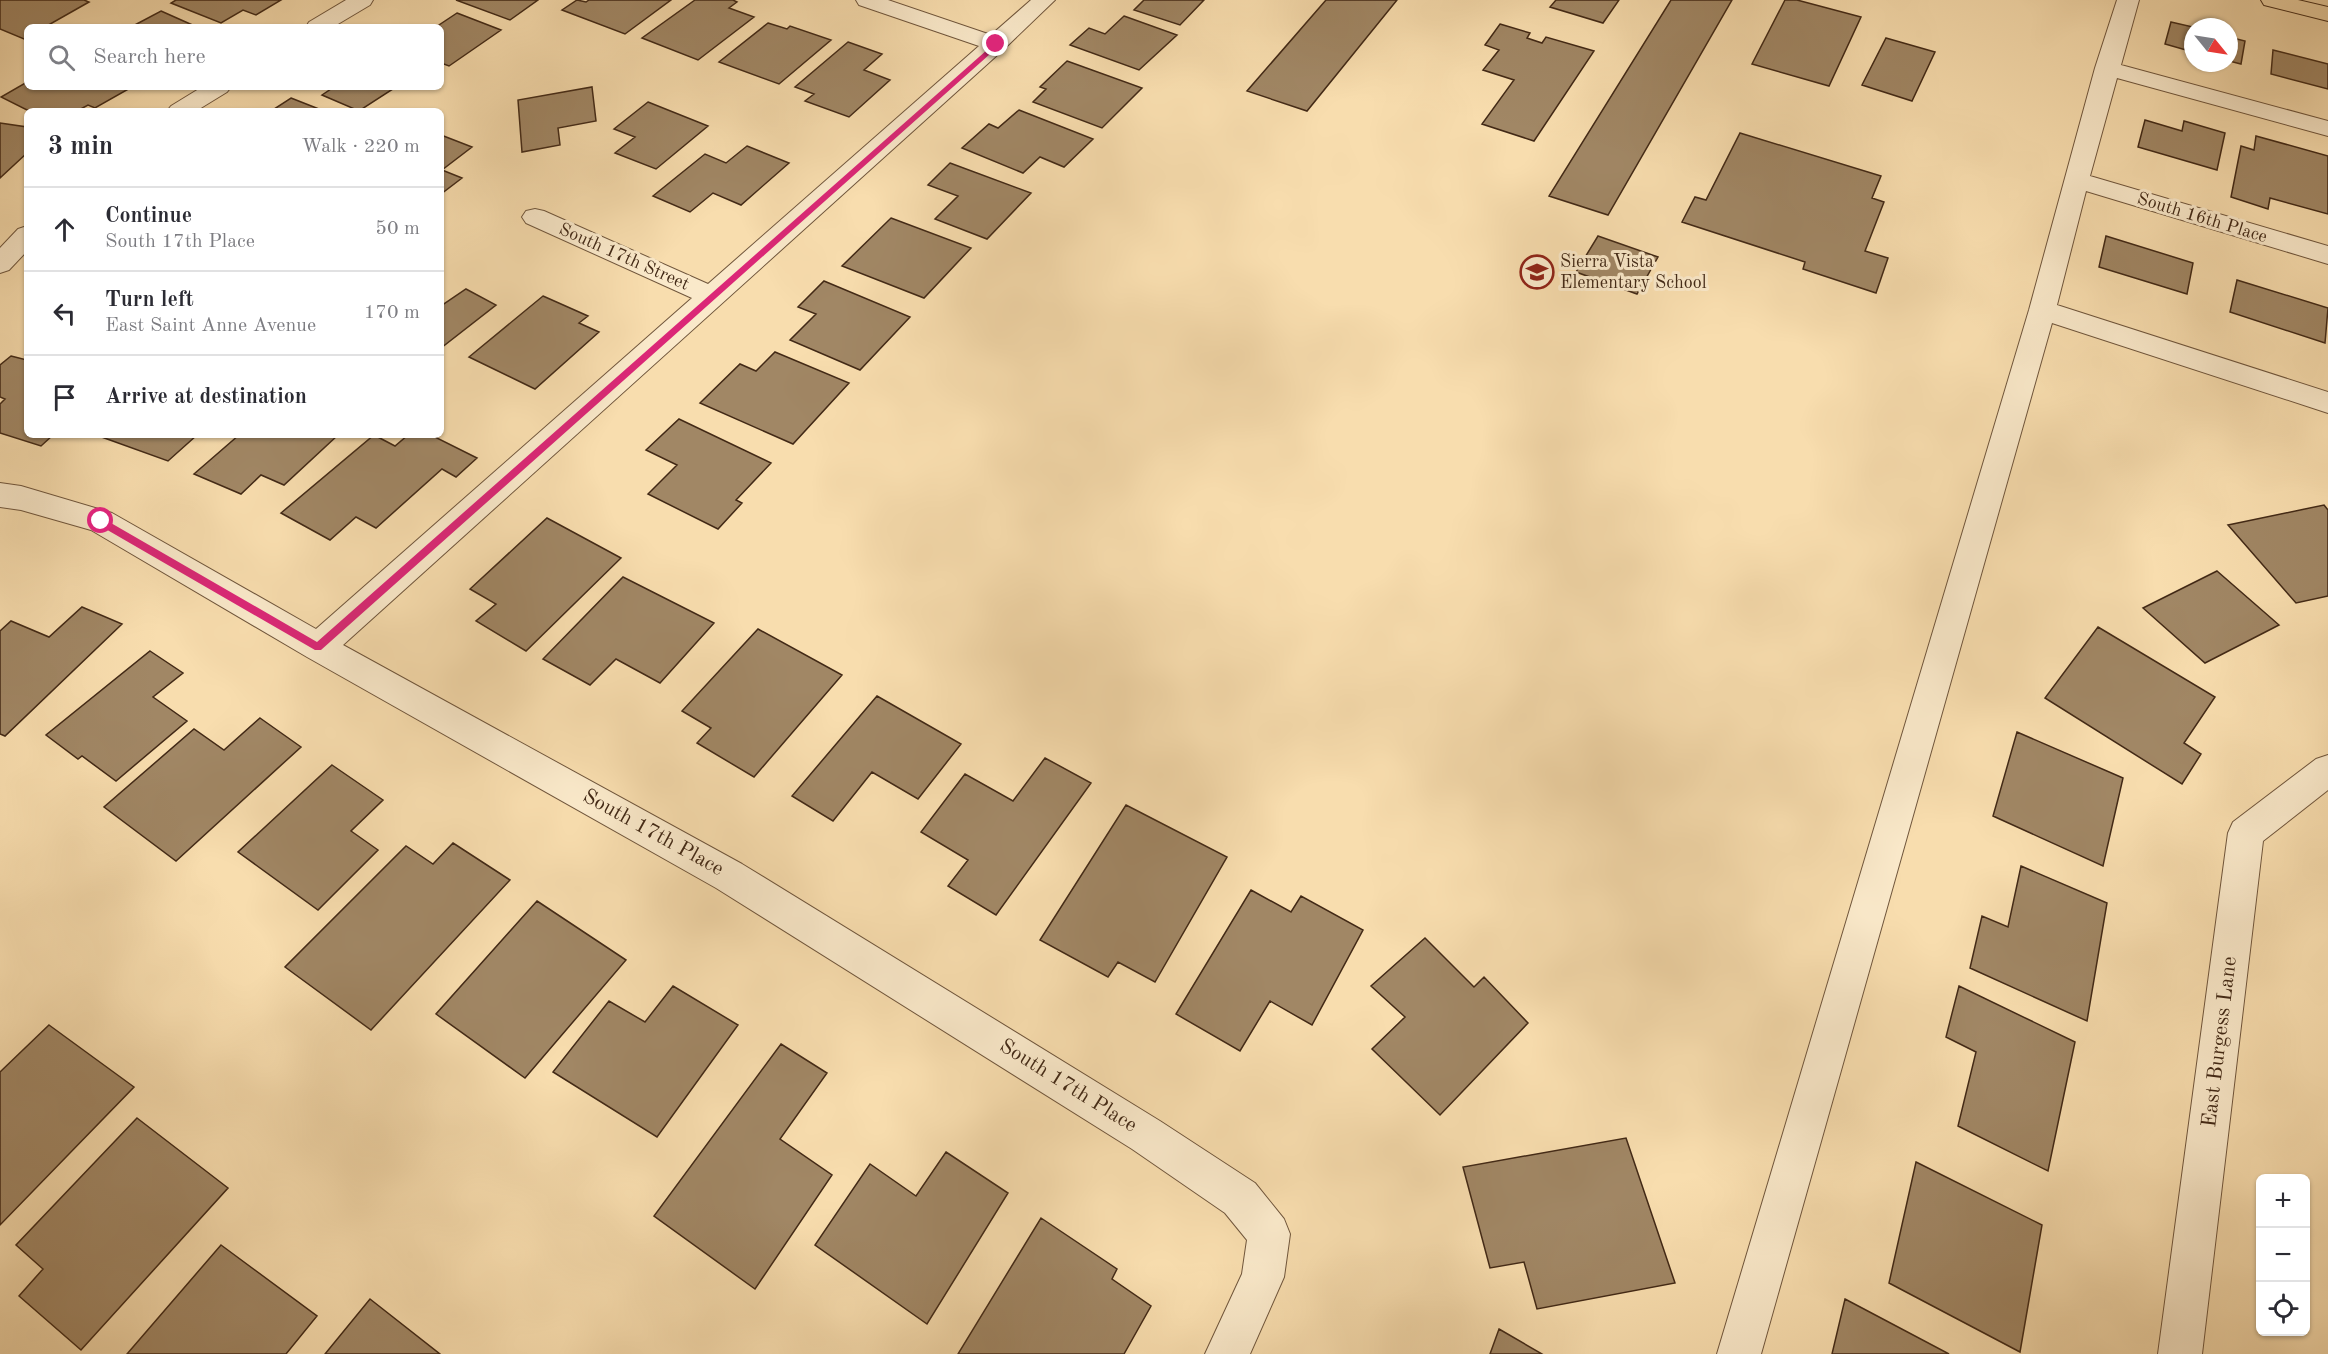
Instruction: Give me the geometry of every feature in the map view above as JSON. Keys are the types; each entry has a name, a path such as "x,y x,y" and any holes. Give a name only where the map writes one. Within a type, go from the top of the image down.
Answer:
{"main road":[{"path":"2272,0 2328,14"}],"street":[{"path":"322,24 362,0"},
{"path":"867,0 996,44"},
{"path":"318,647 1044,0"},
{"path":"1739,1354 2042,310 2107,68 2128,0"},
{"path":"2107,68 2328,129"},
{"path":"184,108 214,90"},
{"name":"South 16th Place","path":"2076,180 2328,255"},
{"name":"South 17th Street","path":"535,217 713,297"},
{"path":"0,264 24,238"},
{"path":"2042,310 2328,403"},
{"name":"South 17th Place","path":"0,495 21,498 101,521 318,647 750,889 1165,1147 1240,1197 1269,1234 1263,1277 1227,1354"},
{"name":"East Burgess Lane","path":"2180,1354 2246,833 2328,770"}],"building":[{"path":"0,0 84,0 89,2 50,24 24,24 24,39 0,29"},
{"path":"176,0 281,0 256,15 243,10 221,23 171,3"},
{"path":"456,0 538,0 510,20"},
{"path":"577,0 586,2 589,0 671,0 625,34 562,10"},
{"path":"695,0 733,0 737,2 729,8 754,17 698,60 642,38"},
{"path":"1144,0 1204,0 1180,25 1134,10"},
{"path":"1326,0 1397,0 1307,111 1247,91"},
{"path":"1556,0 1619,0 1603,23 1550,7"},
{"path":"1671,0 1732,0 1608,215 1549,196"},
{"path":"1785,0 1797,0 1861,17 1829,86 1752,64"},
{"path":"161,11 190,24 137,24"},
{"path":"457,13 501,30 449,66 444,64 444,24 440,24"},
{"path":"1124,16 1177,35 1139,70 1070,45 1089,28 1105,34"},
{"path":"2171,22 2184,25 2184,49 2165,44"},
{"path":"768,23 787,29 790,26 831,40 779,84 719,62"},
{"path":"1500,24 1530,33 1527,38 1542,43 1546,37 1594,51 1534,141 1482,124 1514,80 1483,70 1499,50 1485,45"},
{"path":"1886,38 1935,52 1912,101 1862,85"},
{"path":"2238,39 2245,41 2241,64 2238,63"},
{"path":"848,42 882,54 864,70 890,80 849,117 805,101 814,94 795,87"},
{"path":"2273,50 2328,64 2328,89 2271,74"},
{"path":"1067,61 1142,88 1102,128 1033,102 1046,89 1040,87"},
{"path":"24,84 24,90 127,90 95,108 88,105 82,108 24,108 1,97"},
{"path":"592,87 596,121 558,128 560,145 522,152 518,100"},
{"path":"330,90 391,90 364,108 352,108 322,95"},
{"path":"291,98 316,108 276,108"},
{"path":"648,102 708,126 656,169 615,153 635,137 614,129"},
{"path":"1019,110 1093,139 1064,167 1040,157 1023,173 962,148 989,124 998,128"},
{"path":"2145,120 2182,131 2184,121 2225,133 2217,170 2138,147"},
{"path":"0,123 24,127 24,156 0,178"},
{"path":"1740,133 1881,176 1872,198 1884,202 1865,251 1888,258 1876,293 1803,269 1805,262 1682,222 1695,197 1706,200"},
{"path":"444,136 472,147 444,168"},
{"path":"2256,136 2328,156 2328,214 2270,198 2268,209 2231,197 2241,146 2254,150"},
{"path":"747,146 789,163 741,205 713,193 690,212 653,196 705,154 726,163"},
{"path":"950,163 1031,193 987,239 935,219 958,196 928,185"},
{"path":"444,171 462,178 444,192"},
{"path":"891,218 971,248 924,298 842,266"},
{"path":"1598,236 1658,257 1637,294 1576,272"},
{"path":"2106,236 2193,263 2187,294 2099,267"},
{"path":"2237,280 2328,308 2325,343 2230,312"},
{"path":"824,281 910,317 860,370 790,340 816,314 798,307"},
{"path":"466,289 496,305 444,346 444,304"},
{"path":"543,296 588,316 579,323 599,332 535,389 469,357"},
{"path":"775,352 849,383 793,444 700,403 740,364 756,371"},
{"path":"11,356 24,359 24,438 50,438 41,446 0,433 0,404 5,399 0,397 0,365"},
{"path":"679,419 771,463 736,500 742,503 718,529 648,494 677,465 646,450"},
{"path":"104,438 194,438 168,461"},
{"path":"236,438 335,438 284,485 261,475 241,494 194,474"},
{"path":"370,438 380,438 395,446 404,438 437,438 477,458 456,477 442,469 376,528 356,517 330,540 281,513"},
{"path":"2324,505 2328,510 2328,596 2296,603 2228,525"},
{"path":"547,518 621,558 526,651 476,621 496,604 470,589"},
{"path":"2217,571 2279,625 2205,663 2143,608"},
{"path":"623,577 714,623 660,683 616,659 590,685 543,659"},
{"path":"82,607 122,624 5,736 0,734 0,631 11,621 49,637"},
{"path":"2098,627 2215,697 2184,743 2201,754 2182,784 2045,698"},
{"path":"758,629 842,675 754,777 697,743 711,728 682,711"},
{"path":"150,651 183,673 153,697 187,721 116,781 82,756 78,759 46,735"},
{"path":"877,696 961,744 918,799 872,772 833,821 792,796"},
{"path":"260,718 301,747 176,861 104,807 194,729 224,750"},
{"path":"2017,732 2123,778 2103,866 1993,816"},
{"path":"1045,758 1091,783 996,915 948,886 968,860 921,832 965,774 1013,801"},
{"path":"332,765 383,800 351,831 378,850 318,910 238,852"},
{"path":"1126,805 1227,857 1155,982 1118,962 1108,977 1040,940"},
{"path":"453,843 510,880 371,1030 285,967 406,846 433,864"},
{"path":"2021,866 2107,903 2087,1021 1970,968 1982,916 2008,927"},
{"path":"1251,890 1291,912 1301,896 1363,930 1312,1025 1270,1001 1240,1051 1176,1014"},
{"path":"537,901 626,960 525,1078 436,1014"},
{"path":"1425,938 1474,987 1484,977 1528,1023 1440,1115 1372,1049 1405,1017 1371,986"},
{"path":"673,986 738,1025 657,1137 553,1072 609,1001 645,1022"},
{"path":"1959,986 2075,1042 2048,1171 1958,1126 1976,1052 1946,1037"},
{"path":"49,1025 134,1087 0,1225 0,1072"},
{"path":"781,1044 827,1073 780,1139 832,1175 755,1289 654,1216"},
{"path":"137,1118 228,1188 81,1350 19,1296 43,1269 16,1245"},
{"path":"1626,1138 1675,1283 1537,1309 1524,1262 1490,1268 1463,1167"},
{"path":"946,1152 1008,1193 927,1324 815,1245 870,1164 916,1196"},
{"path":"1916,1162 2042,1225 2020,1352 1889,1283"},
{"path":"1041,1218 1117,1269 1112,1279 1151,1306 1124,1354 958,1354"},
{"path":"221,1245 317,1316 286,1354 127,1354"},
{"path":"370,1299 440,1354 325,1354"},
{"path":"1845,1299 1949,1354 1832,1354"},
{"path":"1499,1329 1542,1354 1490,1354"}],"place":[{"name":"Sierra Vista Elementary School","path":"1537,272"}],"route":[{"path":"101,521 318,647 996,44"}]}
